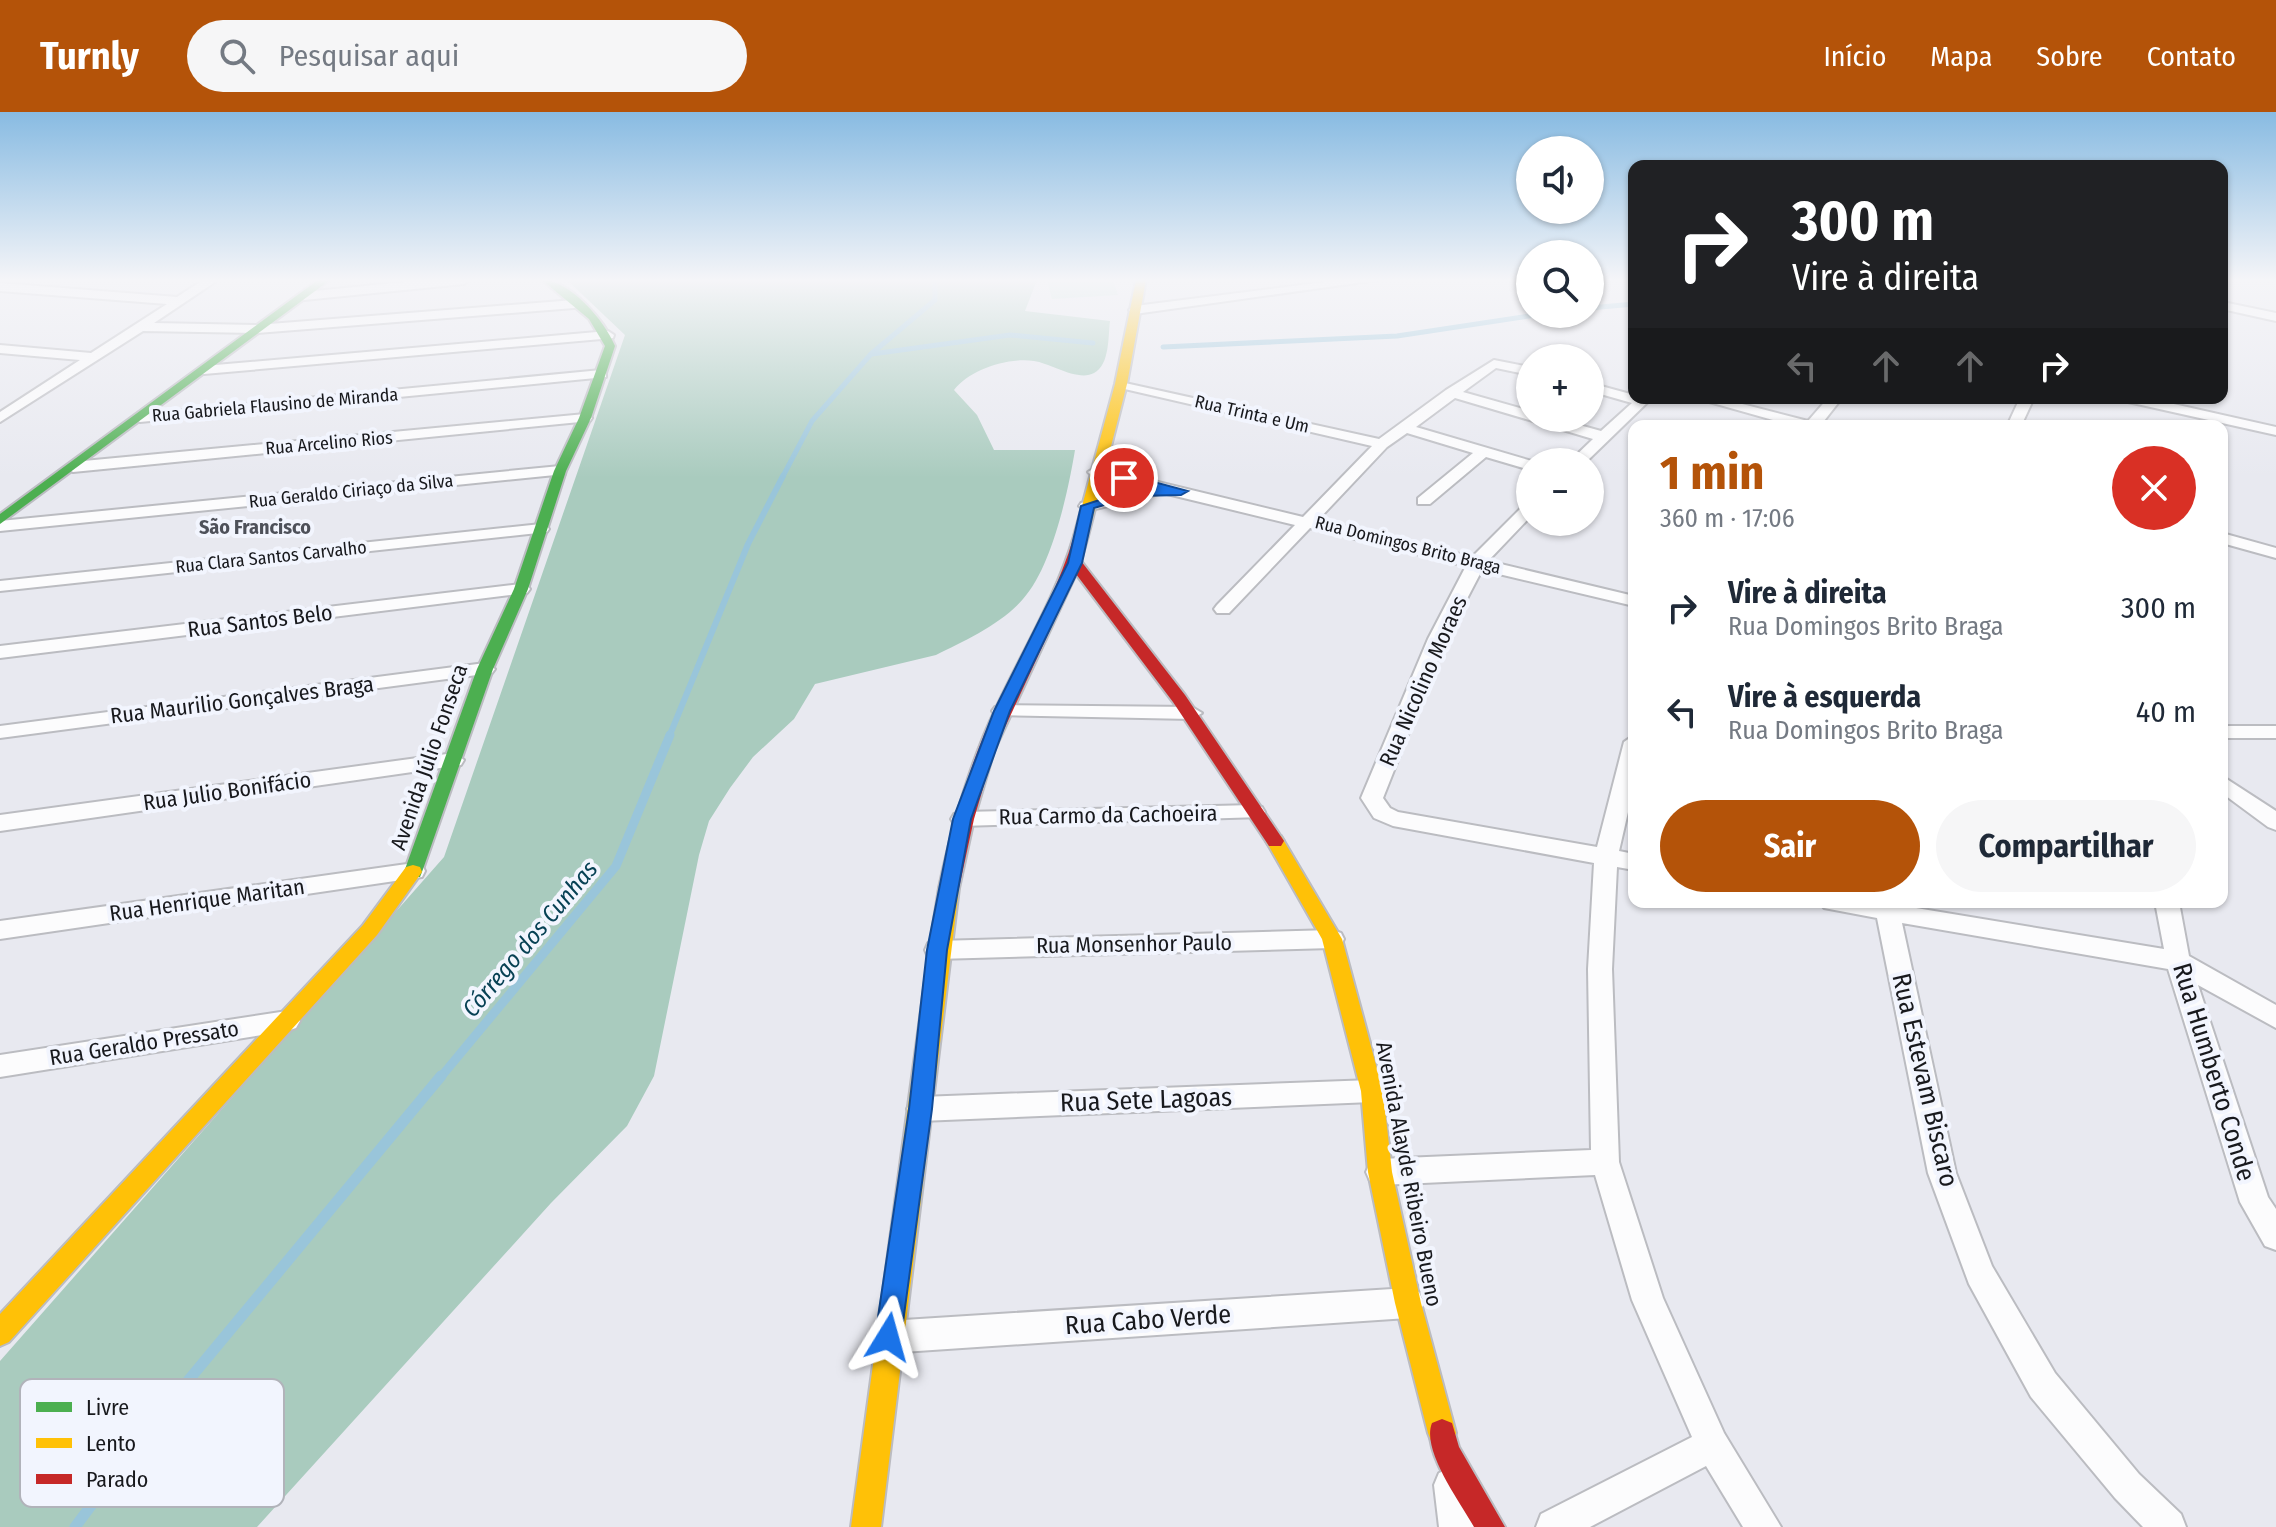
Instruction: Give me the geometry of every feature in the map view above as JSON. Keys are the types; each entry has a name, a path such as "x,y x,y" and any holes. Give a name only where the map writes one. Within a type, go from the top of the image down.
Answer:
{"street":[{"path":"0,418 110,346"},
{"path":"0,523 235,346"},
{"path":"204,370 481,346"},
{"name":"Avenida Júlio Fonseca","path":"0,1333 370,930 414,871 485,669 521,589 560,471 585,418 610,346"},
{"path":"866,1527 888,1337 921,1109 937,950 962,819 1002,711 1075,563 1128,346"},
{"path":"0,349 93,357"},
{"path":"1223,609 1382,444 1484,370 1502,364 1516,368"},
{"name":"Rua Gabriela Flausino de Miranda","path":"140,418 601,374"},
{"name":"Rua Trinta e Um","path":"1121,384 1382,444"},
{"path":"1604,390 1628,395"},
{"path":"1451,393 1516,412"},
{"path":"1592,448 1639,404"},
{"path":"1725,404 1788,420"},
{"path":"1816,420 1830,404"},
{"path":"2158,404 2276,431"},
{"name":"Rua Arcelino Rios","path":"73,467 585,418"},
{"path":"1405,428 1516,461"},
{"path":"1587,432 1604,437"},
{"path":"1424,501 1484,451"},
{"name":"Rua Geraldo Ciriaço da Silva","path":"0,523 560,471"},
{"name":"Rua Domingos Brito Braga","path":"1096,472 1628,600"},
{"name":"Rua Domingos Brito Braga","path":"1087,506 1135,493 1181,491"},
{"name":"Rua Nicolino Moraes","path":"1516,522 1477,562 1437,639 1372,798 1382,813 1393,819 1606,857"},
{"name":"Rua Clara Santos Carvalho","path":"0,586 541,529"},
{"path":"2228,540 2276,553"},
{"name":"Avenida Alayde Ribeiro Bueno","path":"1075,563 1125,622 1192,713 1300,879 1332,939 1372,1091 1380,1172 1408,1303 1447,1452 1490,1527"},
{"name":"Rua Santos Belo","path":"0,652 521,589"},
{"name":"Rua Maurilio Gonçalves Braga","path":"0,732 485,669"},
{"path":"1002,711 1192,713"},
{"path":"2228,732 2276,732"},
{"name":"Rua Julio Bonifácio","path":"0,823 454,760"},
{"path":"1628,767 1606,857 1600,969 1605,1162 1648,1300 1712,1445 1763,1527"},
{"path":"2228,787 2276,822"},
{"name":"Rua Carmo da Cachoeira","path":"962,819 1254,812"},
{"path":"1606,857 1628,861"},
{"name":"Rua Henrique Maritan","path":"0,930 414,871"},
{"path":"1887,908 2178,961 2276,1018"},
{"name":"Rua Estevam Biscaro","path":"1887,908 1942,1173 1980,1274 2043,1385 2127,1486 2168,1527"},
{"name":"Rua Humberto Conde","path":"2168,908 2178,961 2255,1202 2276,1236"},
{"name":"Rua Monsenhor Paulo","path":"937,950 1332,939"},
{"name":"Rua Geraldo Pressato","path":"0,1066 288,1020"},
{"name":"Rua Sete Lagoas","path":"921,1109 1372,1091"},
{"path":"1380,1172 1605,1162"},
{"name":"Rua Cabo Verde","path":"888,1337 1408,1303"},
{"path":"1554,1527 1712,1445"},
{"path":"1447,1452 1457,1527"}],"green space":[{"path":"621,346 1107,346 1103,364 1094,373 1072,374 1041,362 1013,361 979,371 954,390 977,415 994,450 1075,450 1050,549 1033,585 1014,608 994,624 936,655 815,684 794,719 753,757 709,821 699,855 654,1076 627,1126 551,1203 284,1497 284,1379 20,1379 20,1507 275,1507 257,1527 0,1527 0,1361 444,857"}],"waterway":[{"name":"Córrego dos Cunhas","path":"782,478 812,421 880,346"},
{"path":"872,354 930,346"},
{"path":"1163,347 1184,346"},
{"name":"Córrego dos Cunhas","path":"669,737 748,544 783,476"},
{"name":"Córrego dos Cunhas","path":"440,1078 616,866 670,735"},
{"name":"Córrego dos Cunhas","path":"190,1379 441,1076"},
{"name":"Córrego dos Cunhas","path":"75,1527 90,1507"}],"traffic: fast":[{"path":"0,520 236,346"},
{"path":"413,872 485,669 521,589 560,471 585,418 610,346"}],"traffic: slow":[{"path":"1081,536 1128,346"},
{"path":"1275,841 1332,939 1372,1091 1380,1172 1408,1303 1442,1433"},
{"path":"0,1333 370,930 413,872"},
{"path":"866,1527 949,888"}],"traffic: jam":[{"path":"949,888 965,819 986,751 1067,580 1081,536"},
{"path":"1075,563 1179,699 1275,841"},
{"path":"1442,1433 1447,1452 1490,1527"}],"district":[{"name":"São Francisco","path":"255,527"}],"route":[{"path":"888,1337 921,1109 937,950 962,819 1002,711 1075,563 1087,506 1147,491 1181,491 1124,478"}]}
